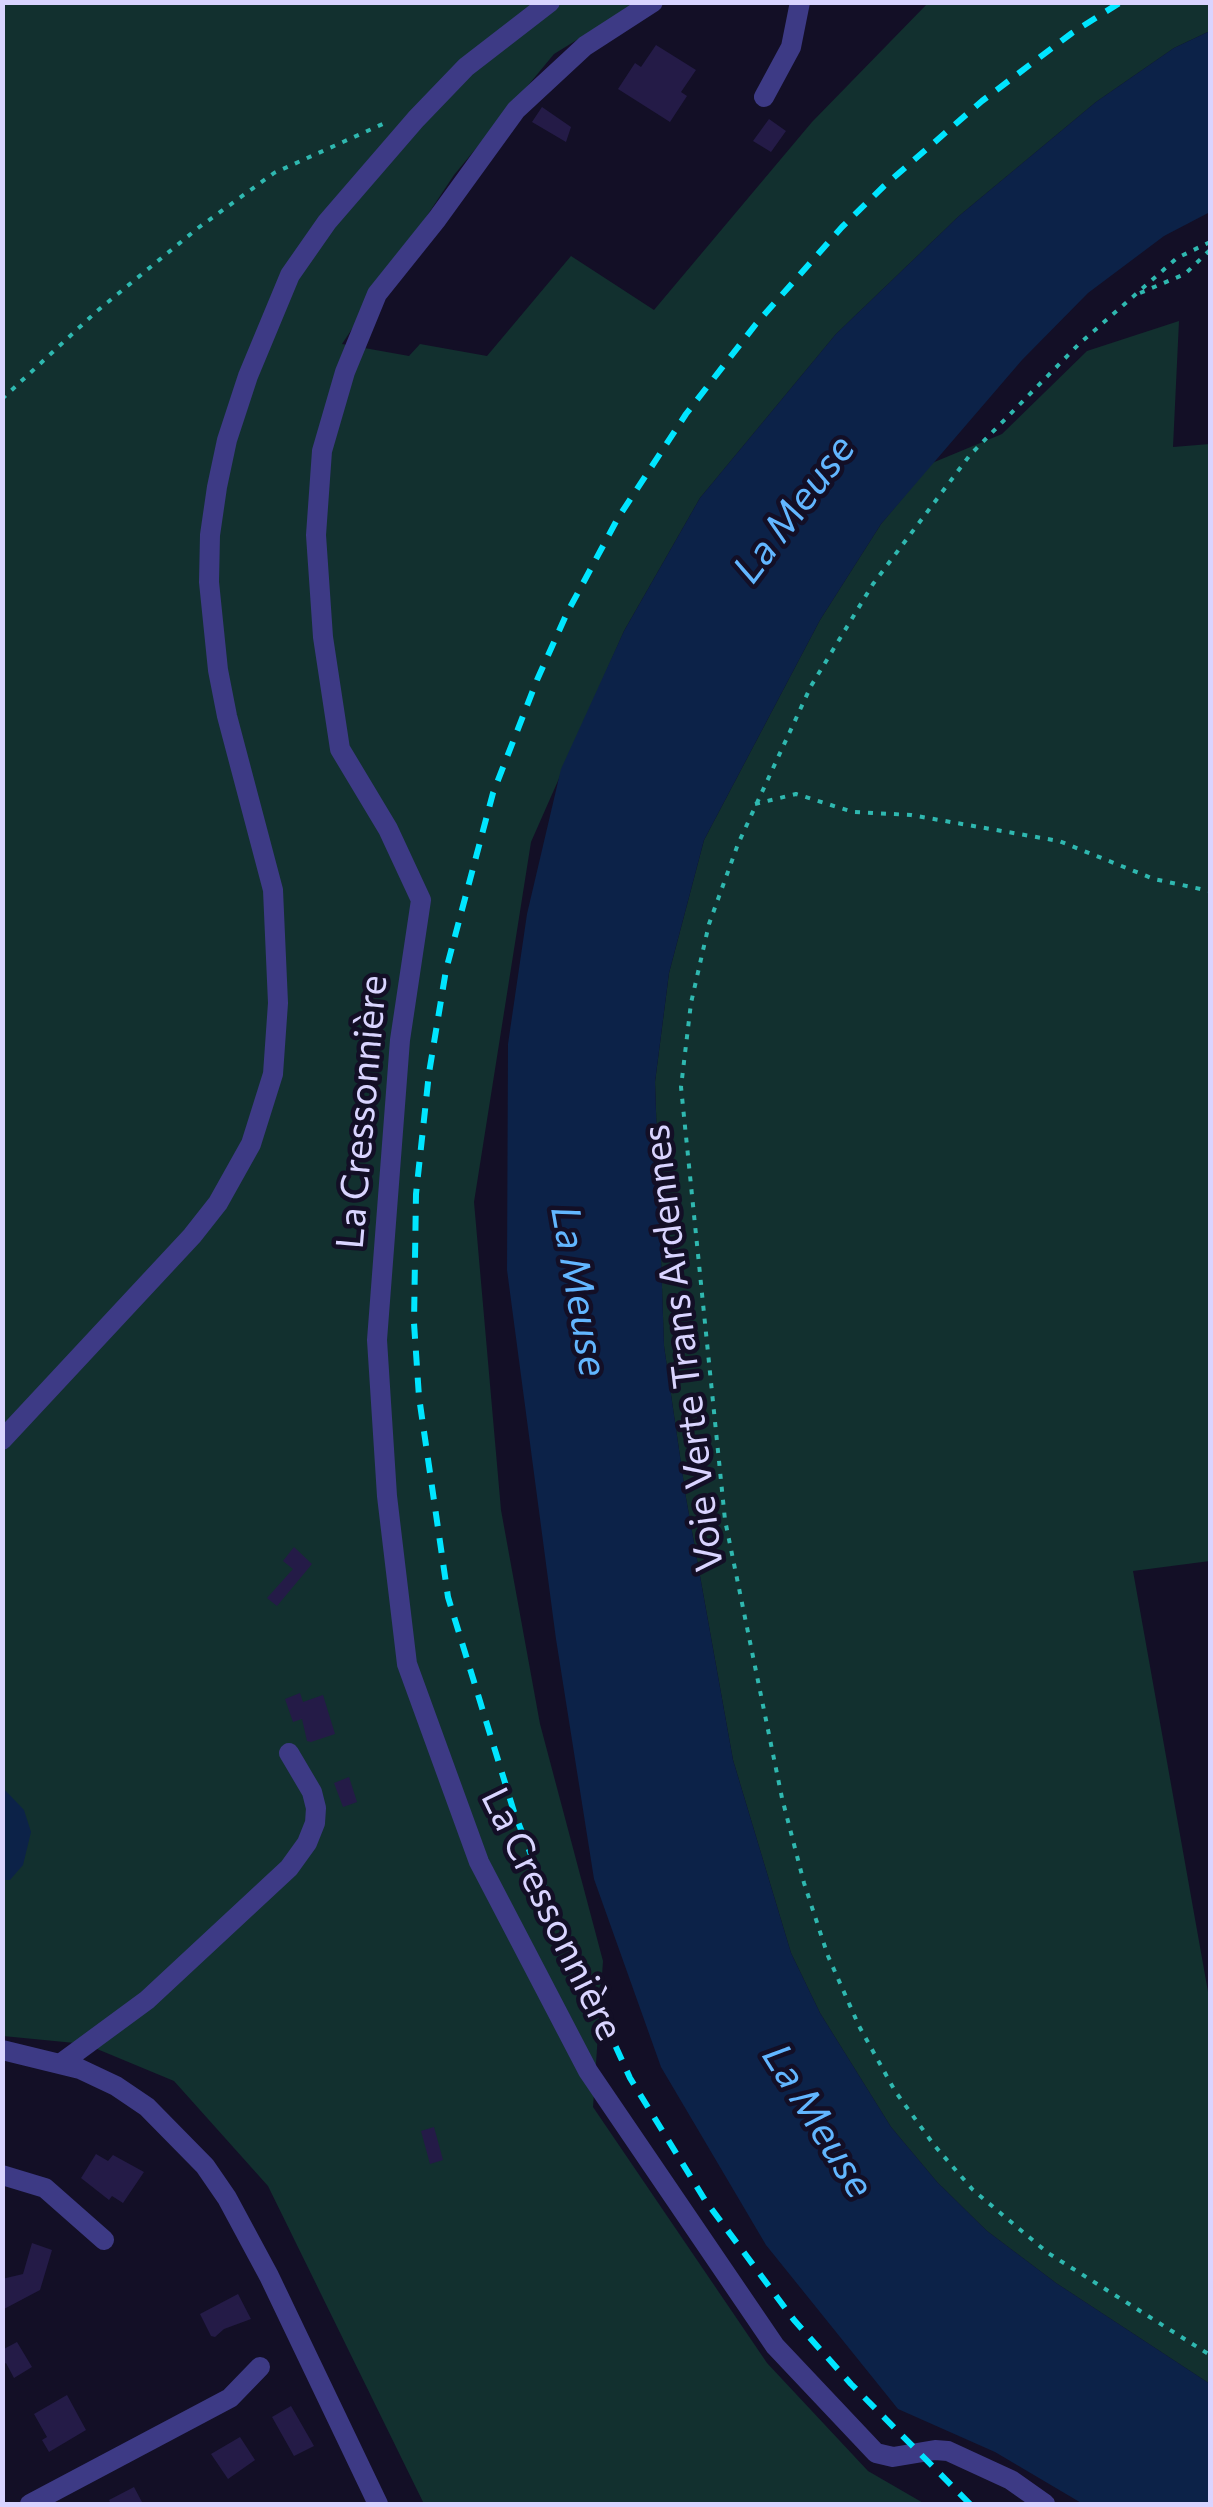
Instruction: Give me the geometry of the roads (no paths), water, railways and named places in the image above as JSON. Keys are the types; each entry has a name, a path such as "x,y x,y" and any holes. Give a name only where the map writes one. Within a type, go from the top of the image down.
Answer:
{"street":[{"path":"2,1440 192,1236 218,1203 250,1144 273,1074 278,1003 272,890 224,701 208,582 217,487 227,440 248,376 290,276 316,236 416,118 466,67 550,2"},
{"name":"La Cressonnière","path":"653,2 585,46 516,110 377,294 345,372 322,451 316,535 324,637 340,749 388,829 421,900 400,1040 377,1340 387,1496 407,1664 479,1862 588,2071 788,2360 876,2453 894,2458 934,2450 948,2452 986,2467 1045,2504"},
{"path":"764,97 792,46 800,2"},
{"path":"60,2064 148,2000 289,1868 306,1843 315,1823 316,1808 312,1792 289,1753"},
{"path":"2,2050 80,2069 116,2086 147,2107 205,2166 269,2276 378,2504"},
{"path":"2,2175 46,2188 104,2240"},
{"path":"30,2504 230,2398 260,2367"}],"water":[{"name":"La Meuse","path":"1210,31 1210,212 1164,236 1088,293 1022,360 881,524 820,620 704,840 669,973 655,1082 664,1346 686,1498 733,1760 791,1953 820,2013 891,2127 937,2182 987,2231 1056,2283 1210,2384 1210,2504 1083,2504 995,2452 898,2409 766,2245 661,2067 594,1879 556,1639 507,1270 508,1044 527,914 561,769 624,631 700,498 836,334 959,216 1096,102 1174,48"},
{"path":"3,1788 24,1810 31,1832 23,1865 10,1880 3,1880"}],"railway":[{"path":"970,2504 851,2384 794,2320 705,2200 630,2078 545,1890 514,1812 448,1597 419,1397 414,1323 416,1194 429,1073 446,970 493,793 567,613 618,518 686,414 756,324 842,227 982,101 1072,33 1121,2"}]}
